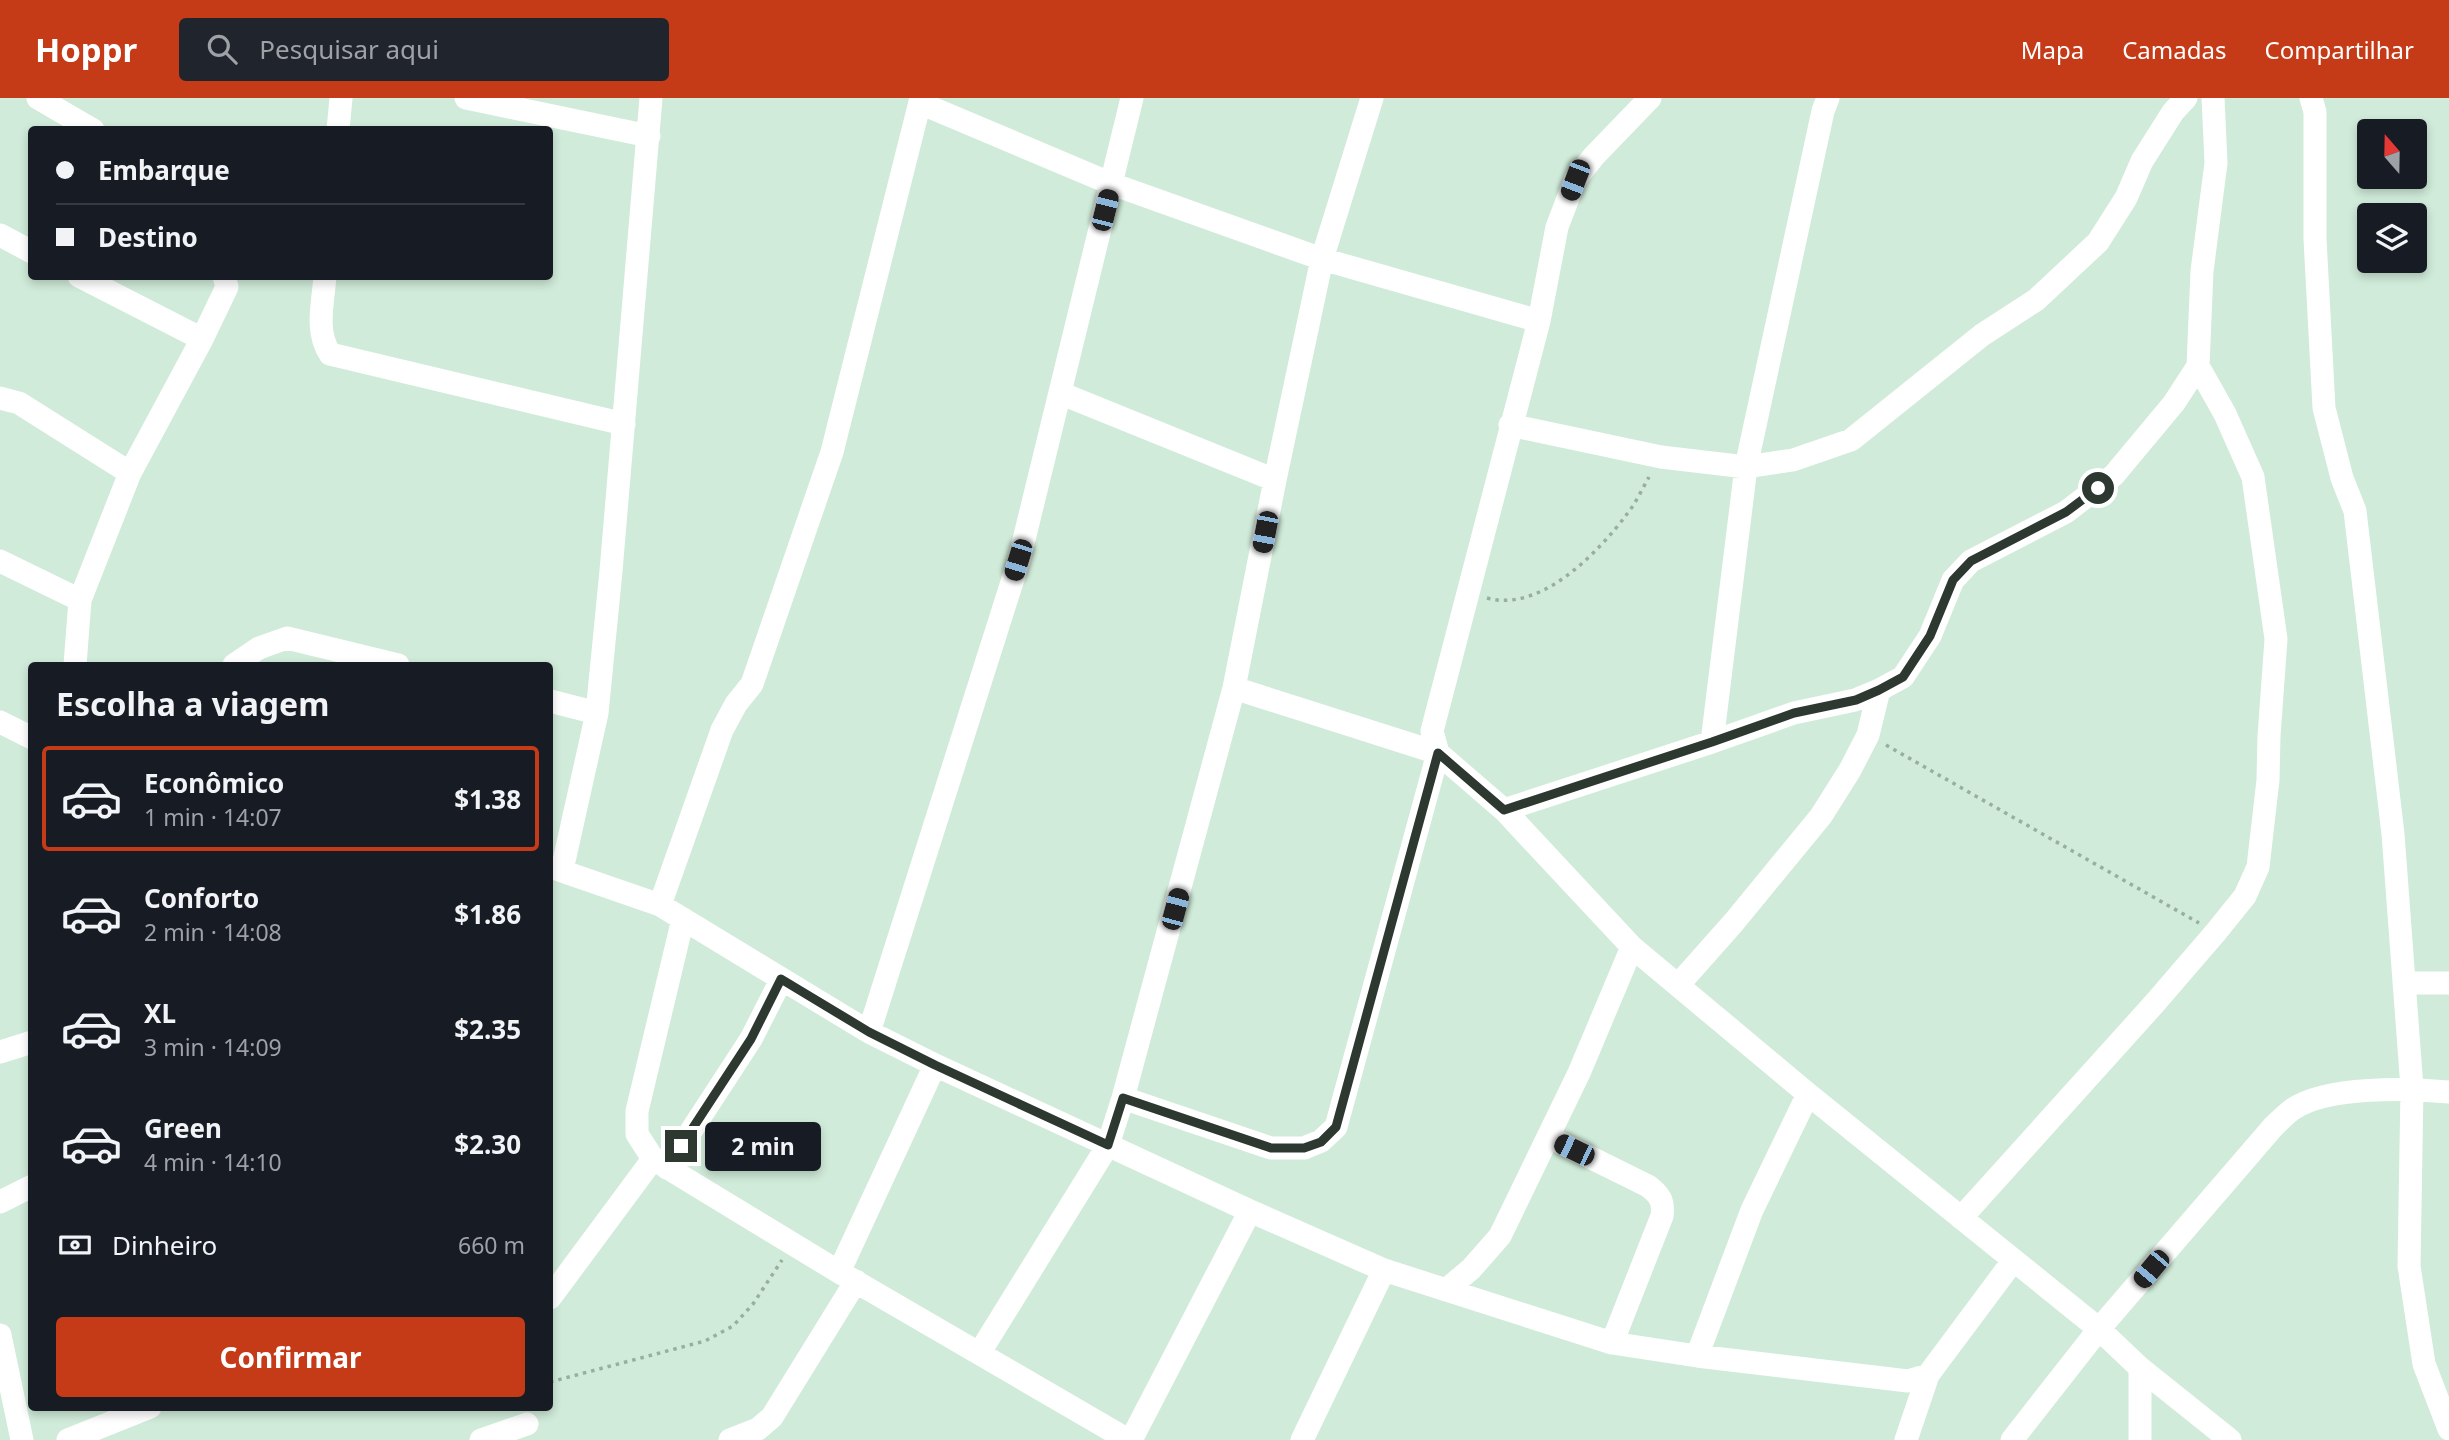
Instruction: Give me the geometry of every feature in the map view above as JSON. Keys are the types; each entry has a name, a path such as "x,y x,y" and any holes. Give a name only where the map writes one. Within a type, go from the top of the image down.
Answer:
{"street":[{"path":"38,98 86,126"},
{"path":"338,126 341,98"},
{"path":"466,98 649,136"},
{"path":"650,98 649,136 597,713 556,869 660,905 869,1032 1250,1211 1384,1270 1612,1343 1908,1381 1928,1375"},
{"path":"869,1032 1018,560 1132,98"},
{"path":"980,1352 1108,1145 1123,1098 1234,688 1322,259 1372,98"},
{"path":"1123,1098 1271,1148 1304,1148 1321,1142 1336,1127 1438,753 1432,731 1539,321 1557,227 1575,180 1594,156 1650,98"},
{"path":"1712,742 1746,467 1822,111 1828,98"},
{"path":"1510,425 1661,457 1746,467 1793,460 1851,440 1982,335 2036,300 2098,242 2126,198 2142,161 2173,112 2186,98"},
{"path":"1961,1218 2216,932 2245,896 2258,867 2268,780 2276,639 2253,477 2225,414 2198,366 2202,271 2216,163 2213,98"},
{"path":"2311,98 2315,112 2315,239 2324,408 2342,478 2355,511 2393,834 2412,1088 2409,1266 2424,1364 2449,1429"},
{"path":"660,905 722,730 752,684 832,452 920,100 1112,184 1322,259 1539,321"},
{"path":"0,235 28,250"},
{"path":"87,280 202,339"},
{"path":"75,662 80,600 130,473 202,339 227,287 225,280"},
{"path":"325,280 320,329 322,342 330,355 624,424"},
{"path":"1504,810 1794,713 1856,700 1903,677 1930,636 1953,580 1971,561 2066,512 2114,475 2153,430 2198,366"},
{"path":"1060,393 1275,480"},
{"path":"0,398 19,403 130,473"},
{"path":"0,561 80,600"},
{"path":"238,662 259,648 288,638 386,662"},
{"path":"1234,688 1438,753 1504,810 1632,947 1808,1094 2099,1329 2140,1368 2230,1440"},
{"path":"1678,985 1821,816 1868,736 1879,690"},
{"path":"553,702 597,713"},
{"path":"0,722 28,736"},
{"path":"683,919 637,1111 637,1133 660,1163 847,1276 1129,1440 1250,1211"},
{"path":"1446,1290 1471,1269 1500,1236 1579,1073 1632,947"},
{"path":"553,1294 660,1163 751,1039 781,979"},
{"path":"2404,983 2449,983"},
{"path":"0,1052 28,1043"},
{"path":"730,1440 758,1429 772,1417 847,1276 935,1065"},
{"path":"2012,1440 2099,1329 2273,1127 2293,1109 2315,1099 2364,1091 2412,1088 2449,1092"},
{"path":"1697,1356 1752,1210 1808,1094"},
{"path":"1549,1137 1647,1186 1658,1194 1664,1204 1662,1216 1612,1343"},
{"path":"0,1202 28,1188"},
{"path":"1906,1440 1928,1375 2013,1261"},
{"path":"1302,1440 1384,1270"},
{"path":"0,1335 22,1440"},
{"path":"2140,1368 2140,1440"},
{"path":"68,1440 140,1411"},
{"path":"481,1440 528,1424"}],"path":[{"path":"1468,592 1498,601 1519,599 1544,590 1590,558 1628,513 1661,457"},
{"path":"1868,736 2216,932"},
{"path":"553,1381 705,1341 733,1326 753,1304 794,1242"}],"route":[{"path":"681,1146 751,1039 781,979 869,1032 1108,1145 1123,1098 1271,1148 1304,1148 1321,1142 1336,1127 1438,753 1504,810 1794,713 1856,700 1903,677 1930,636 1953,580 1971,561 2066,512 2098,488"}]}
